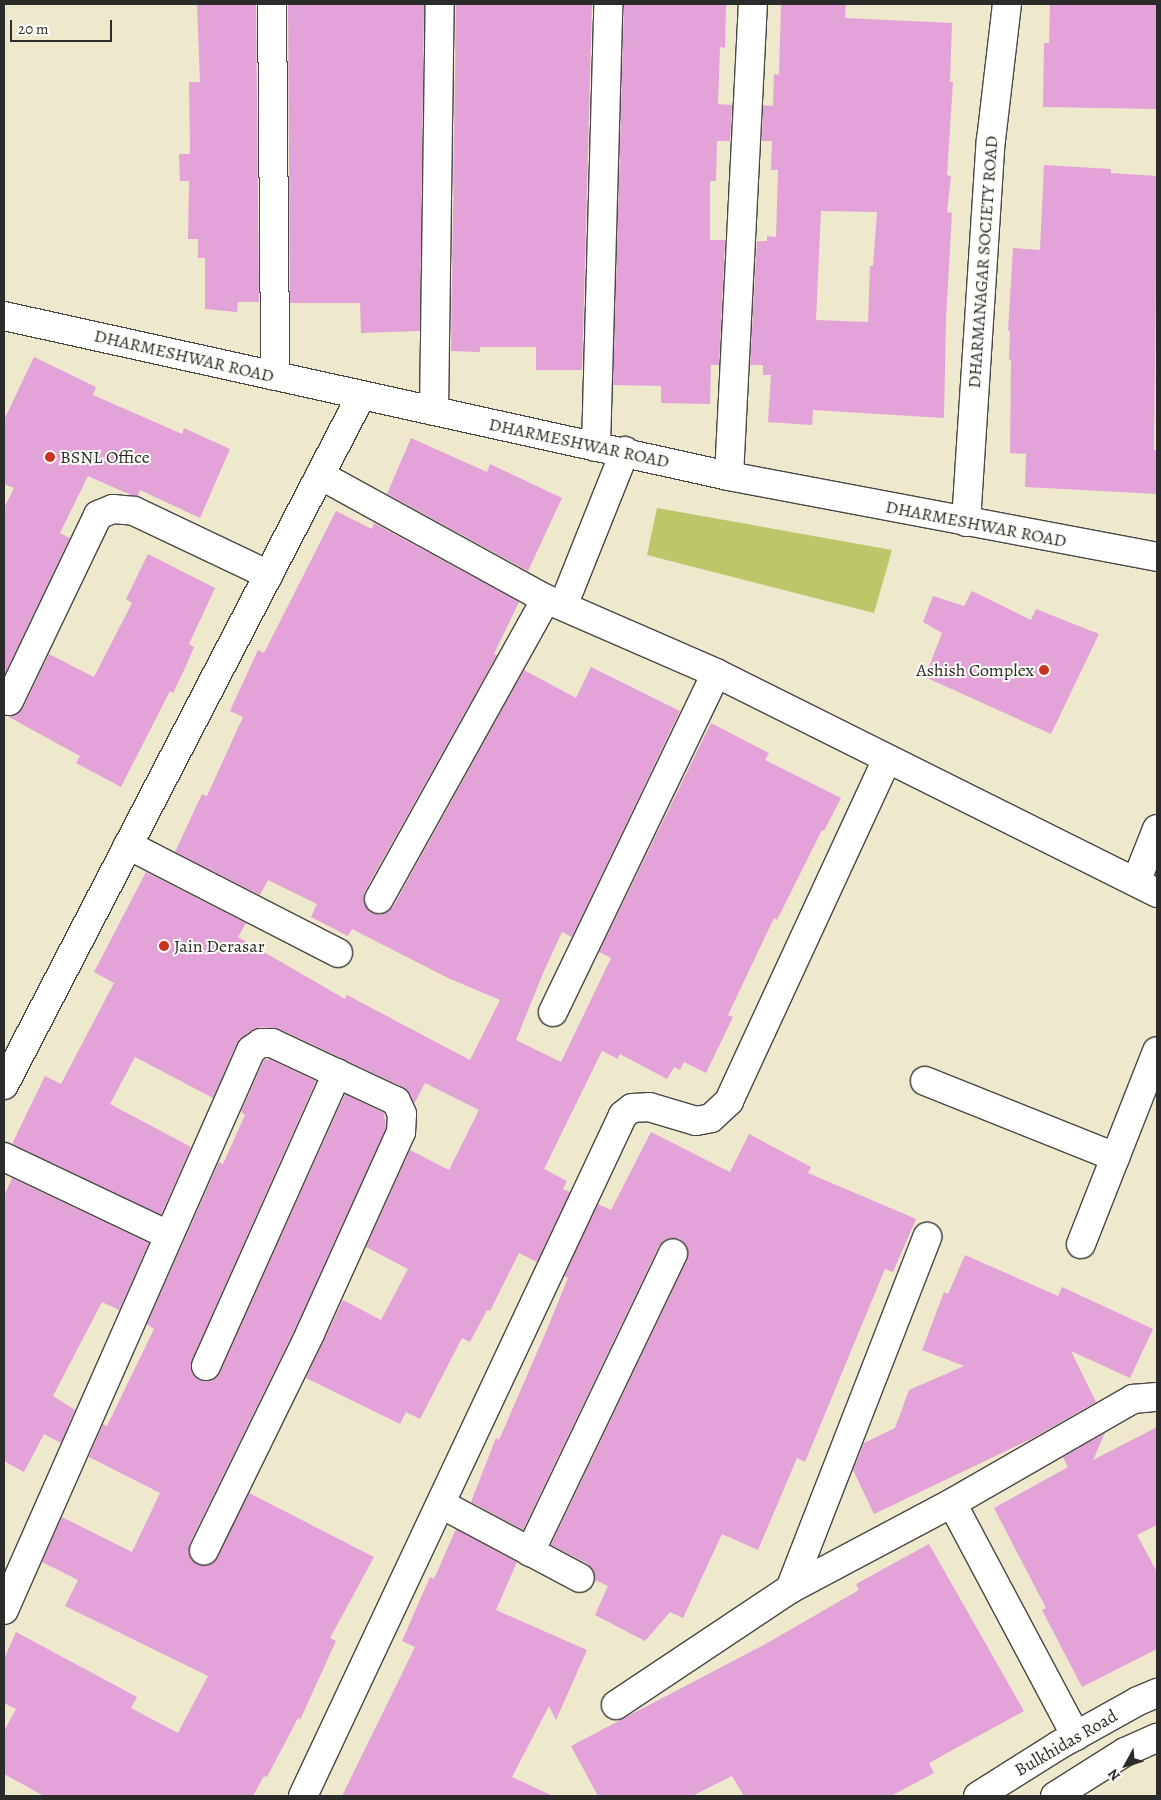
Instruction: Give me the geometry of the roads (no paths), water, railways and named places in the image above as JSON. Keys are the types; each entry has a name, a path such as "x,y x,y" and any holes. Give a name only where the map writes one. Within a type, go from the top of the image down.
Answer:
{"street":[{"path":"272,4 275,376"},
{"path":"434,412 440,4"},
{"path":"596,447 608,4"},
{"path":"729,476 754,4"},
{"name":"DHARMANAGAR SOCIETY ROAD","path":"966,522 991,140 1007,4"},
{"name":"DHARMESHWAR ROAD","path":"4,316 434,412 596,447 625,451 729,476 1157,557"},
{"path":"4,1085 362,396"},
{"path":"380,900 554,602 625,451"},
{"path":"320,475 554,602 716,673 1146,888 1157,829"},
{"path":"9,701 98,515 113,509 134,511 269,575"},
{"path":"553,1012 716,673"},
{"path":"304,1796 623,1114 632,1108 649,1107 696,1121 711,1118 729,1102 887,759"},
{"path":"128,845 338,953"},
{"path":"4,1610 251,1050 260,1043 272,1043 396,1101 402,1114 401,1132 310,1334 204,1550"},
{"path":"1081,1244 1157,1051"},
{"path":"206,1366 336,1073"},
{"path":"925,1081 1115,1157"},
{"path":"4,1157 168,1235"},
{"path":"790,1589 927,1237"},
{"path":"530,1552 672,1253"},
{"path":"616,1705 790,1589 952,1503 1133,1399 1157,1397"},
{"path":"952,1503 1076,1736"},
{"path":"441,1504 580,1578"},
{"name":"Bulkhidas Road","path":"978,1796 1076,1736 1138,1701 1157,1693"},
{"path":"1047,1753 1062,1792 1125,1752 1157,1738"}],"place":[{"name":"BSNL Office","path":"50,457"},
{"name":"Ashish Complex","path":"1044,670"},
{"name":"Jain Derasar","path":"164,946"}]}
